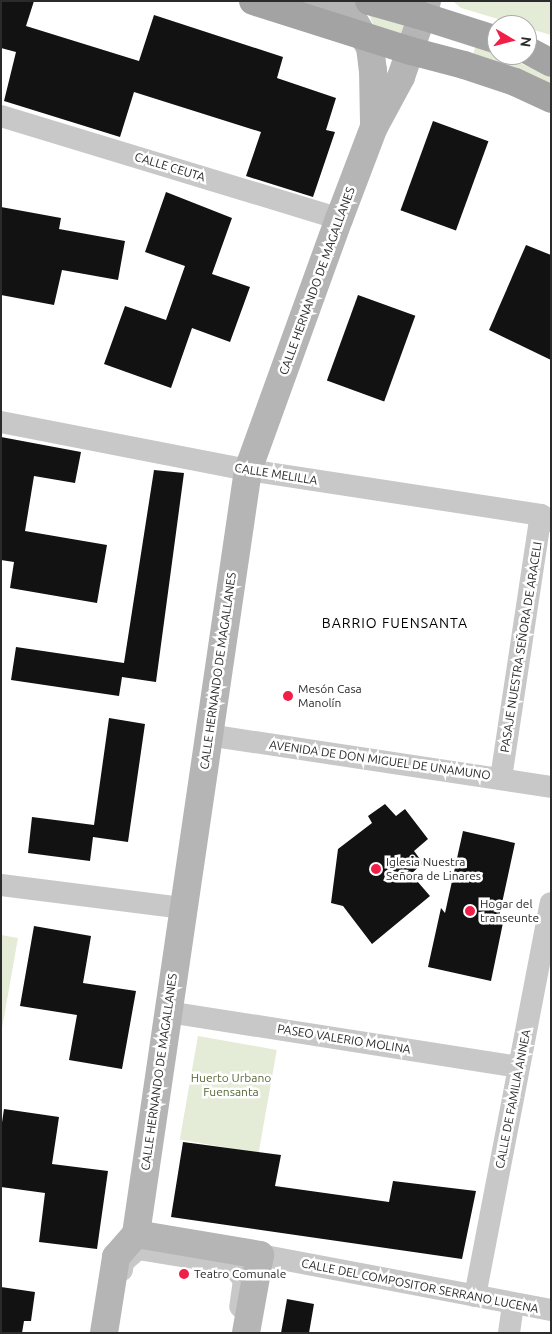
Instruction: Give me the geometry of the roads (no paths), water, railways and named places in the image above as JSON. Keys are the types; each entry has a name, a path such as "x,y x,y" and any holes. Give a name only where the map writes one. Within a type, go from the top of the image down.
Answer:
{"main road":[{"path":"253,1 411,51 464,65 515,82 551,100"},
{"path":"351,2 424,8 487,36"},
{"path":"537,55 551,63"}],"street":[{"path":"306,1 319,5 351,2"},
{"name":"CALLE HERNANDO DE MAGALLANES","path":"351,2 370,47 373,70 374,127"},
{"name":"CALLE HERNANDO DE MAGALLANES","path":"136,1234 248,470 374,127 411,51 424,8"},
{"name":"CALLE CEUTA","path":"1,116 339,219"},
{"name":"CALLE MELILLA","path":"1,422 248,470 546,518"},
{"name":"PASAJE NUESTRA SEÑORA DE ARACELI","path":"501,778 546,518"},
{"name":"AVENIDA DE DON MIGUEL DE UNAMUNO","path":"208,735 551,787"},
{"path":"1,885 184,908"},
{"name":"CALLE DE FAMILIA ANNEA","path":"475,1296 551,902"},
{"name":"PASEO VALERIO MOLINA","path":"168,1012 520,1067"},
{"path":"104,1333 116,1256 136,1234 260,1255 246,1333"},
{"path":"112,1333 123,1262 138,1249 231,1264 244,1280 236,1333"},
{"name":"CALLE DEL COMPOSITOR SERRANO LUCENA","path":"260,1255 551,1310"},
{"path":"508,1333 513,1304"}],"place":[{"name":"Mesón Casa Manolín","path":"288,696"},
{"name":"Iglesia Nuestra Señora de Linares","path":"376,869"},
{"name":"Hogar del transeunte","path":"470,911"},
{"name":"Teatro Comunale","path":"184,1274"}],"district":[{"name":"BARRIO FUENSANTA","path":"395,623"}],"park label":[{"name":"Huerto Urbano Fuensanta","path":"231,1085"}]}
